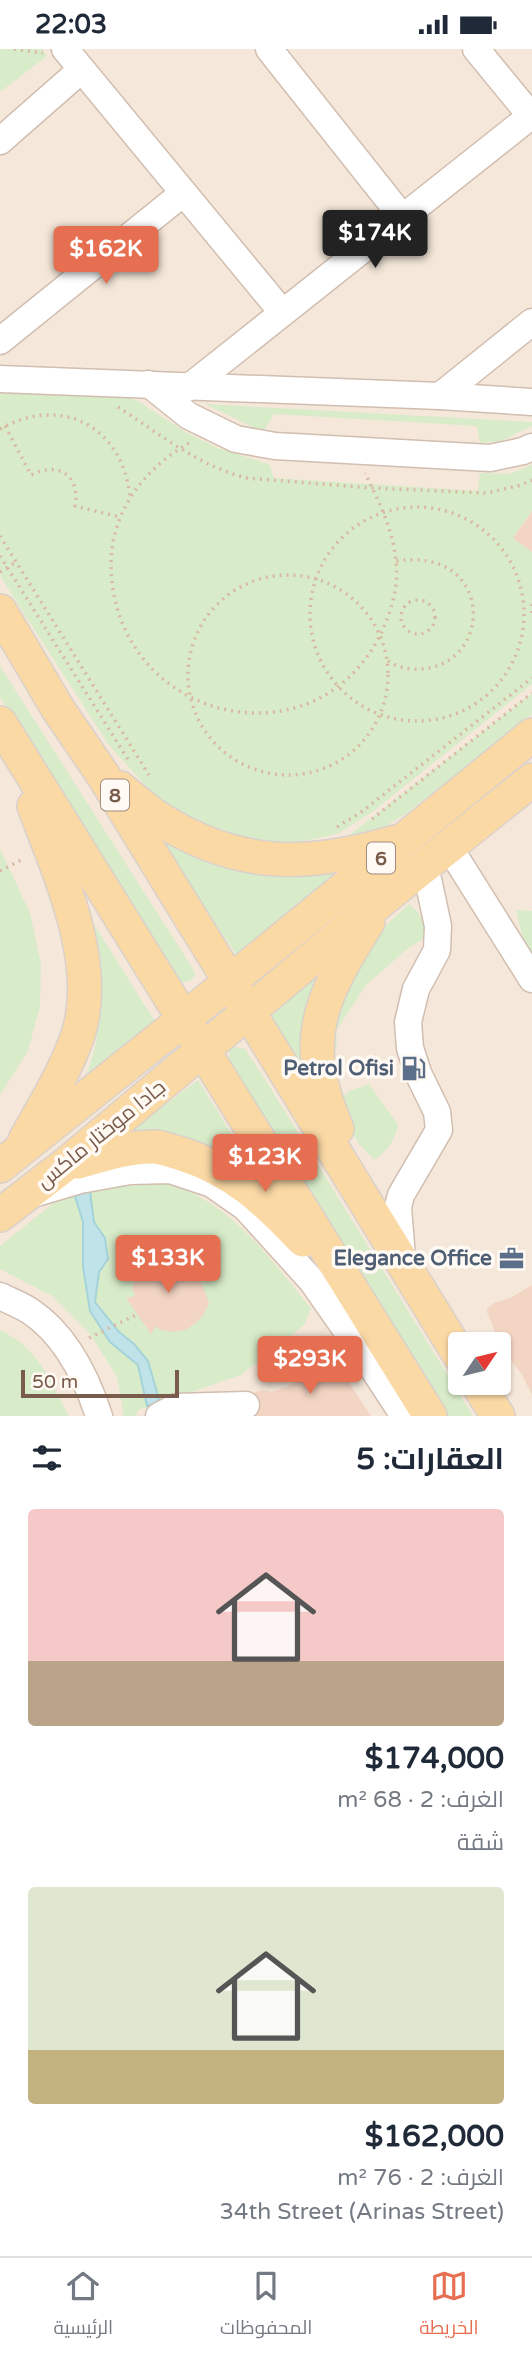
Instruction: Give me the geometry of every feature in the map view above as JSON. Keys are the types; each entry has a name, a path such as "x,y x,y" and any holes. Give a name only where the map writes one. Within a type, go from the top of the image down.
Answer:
{"main road":[{"name":"8","path":"0,611 58,709 119,773 247,1012 448,1336"},
{"path":"5,730 430,1416"},
{"path":"5,730 59,873 80,945 85,996 79,1033 64,1070 9,1159"},
{"name":"6","path":"9,1159 532,735"},
{"path":"119,773 158,818 194,837 238,854 281,861 321,859 404,839"},
{"name":"6","path":"202,1051 383,899 532,781"},
{"path":"383,899 346,956 324,1002 316,1043 316,1066 323,1097 336,1128 403,1263"},
{"name":"جادا موختار ماكس","path":"12,1206 202,1051"},
{"path":"65,1165 120,1150 159,1147 202,1161 242,1182 273,1208 353,1294"},
{"path":"485,1395 498,1416"}],"street":[{"path":"65,49 282,312"},
{"path":"269,49 403,218"},
{"path":"188,388 531,115 476,49"},
{"path":"0,141 81,70"},
{"path":"0,341 183,194"},
{"path":"440,396 532,322"},
{"path":"0,379 532,402"},
{"path":"149,384 189,416 215,429 236,439 275,446 490,457 532,447"},
{"path":"437,856 532,979"},
{"path":"403,1263 398,1207 401,1195 439,1130 437,1112 418,1073 410,1048 408,1022 416,989 437,950 437,856"},
{"path":"12,1206 80,1180 130,1171 170,1170 212,1184 245,1207 312,1281 404,1416"},
{"path":"0,1296 31,1311 67,1345 99,1416"},
{"path":"159,1416 176,1407 246,1405"}],"path":[{"path":"114,404 180,449 217,469 247,478 372,488 487,493 532,480"},
{"path":"0,429 15,421 38,415 62,415 87,423 110,441 123,462 130,499"},
{"path":"5,426 31,475 42,469 52,468 64,473 73,482 77,494 75,506 120,517"},
{"path":"215,429 165,457 139,484 120,517 111,554 112,592 123,628 147,665 180,693 221,710 264,714 307,704 345,681 374,649 392,609 396,561 388,522 355,452"},
{"path":"433,508 467,519 496,542 515,572 524,607 522,638 511,668 492,693 466,711 436,721 405,722 380,715 338,686 322,660 312,630 310,600 315,576 335,543 363,521 384,513 397,509 433,508"},
{"path":"0,536 153,781"},
{"path":"0,556 119,773"},
{"path":"387,660 411,670 430,669 447,662 462,650 471,633 474,615 471,596 462,579 448,567 431,560 413,558 396,561"},
{"path":"0,572 16,561"},
{"path":"277,574 315,576 340,588 365,610 380,635 389,670 386,703 372,733 348,757 318,772 285,776 252,769 223,752 201,726 189,697 188,661 198,629 218,602 245,583 277,574"},
{"path":"421,600 426,601 434,610 435,620 424,633 412,633 403,626 401,614 410,601 421,600"},
{"path":"532,604 532,617"},
{"path":"524,607 530,611"},
{"path":"392,609 401,614"},
{"path":"331,831 360,813 532,678"},
{"path":"368,823 532,693"},
{"path":"0,871 23,859"},
{"path":"70,1351 98,1332 138,1314"}],"shaded area":[{"path":"0,49 532,49 532,1416 0,1416"}],"green space":[{"path":"0,49 42,49 47,56 0,92"},
{"path":"0,381 107,389 138,401 187,433 218,448 269,464 274,478 478,491 480,473 509,474 532,465 532,511 513,538 532,552 532,684 371,813 337,834 293,843 245,838 199,826 154,795 108,744 0,576"},
{"path":"205,404 532,422 532,426 501,441 480,443 477,426 274,414 263,432"},
{"path":"0,666 193,969 195,976 190,981 179,983 0,697"},
{"path":"532,693 532,714 407,813 379,830 343,840"},
{"path":"148,828 350,862 237,955"},
{"path":"0,849 30,913 41,965 40,1006 28,1051 0,1095"},
{"path":"409,904 422,918 426,937 407,949 366,985 336,1031 337,1044 333,1054 325,1031 369,941"},
{"path":"516,910 532,911 532,951 526,952"},
{"path":"90,918 159,1028 70,1104 88,1070 98,1032 100,994"},
{"path":"340,950 313,1088 267,1017"},
{"path":"230,1049 245,1049 448,1376 448,1395 460,1395 473,1416 447,1416 229,1060"},
{"path":"198,1080 265,1188 124,1136"},
{"path":"369,1084 398,1125 389,1145 374,1160 358,1143 336,1101 352,1090"},
{"path":"154,1178 204,1199 225,1214 260,1247 311,1308 304,1325 241,1375 138,1410 136,1416 124,1416 117,1377 90,1334 52,1296 0,1269 0,1246 51,1205 70,1194"},
{"path":"0,1330 13,1337 34,1356 69,1416 0,1416"}],"water":[{"path":"90,1191 94,1222 105,1238 108,1259 99,1272 95,1302 119,1332 134,1344 148,1361 160,1403 147,1406 138,1365 110,1342 90,1311 83,1267 83,1222 74,1193"}],"building":[{"path":"532,511 532,552 513,538"},
{"path":"166,1254 179,1255 190,1265 202,1284 209,1303 196,1323 185,1330 172,1332 160,1330 156,1326 151,1334 126,1298 135,1296 132,1289 143,1266 153,1258"},
{"path":"532,1285 532,1395 521,1373 511,1361 511,1332 495,1332 486,1310 494,1303 510,1298"},
{"path":"333,1356 371,1416 238,1416 253,1393 262,1390 272,1392 289,1386 310,1374 317,1363"}],"place":[{"name":"Petrol Ofisi","path":"414,1068"},
{"name":"Elegance Office","path":"512,1258"}]}
